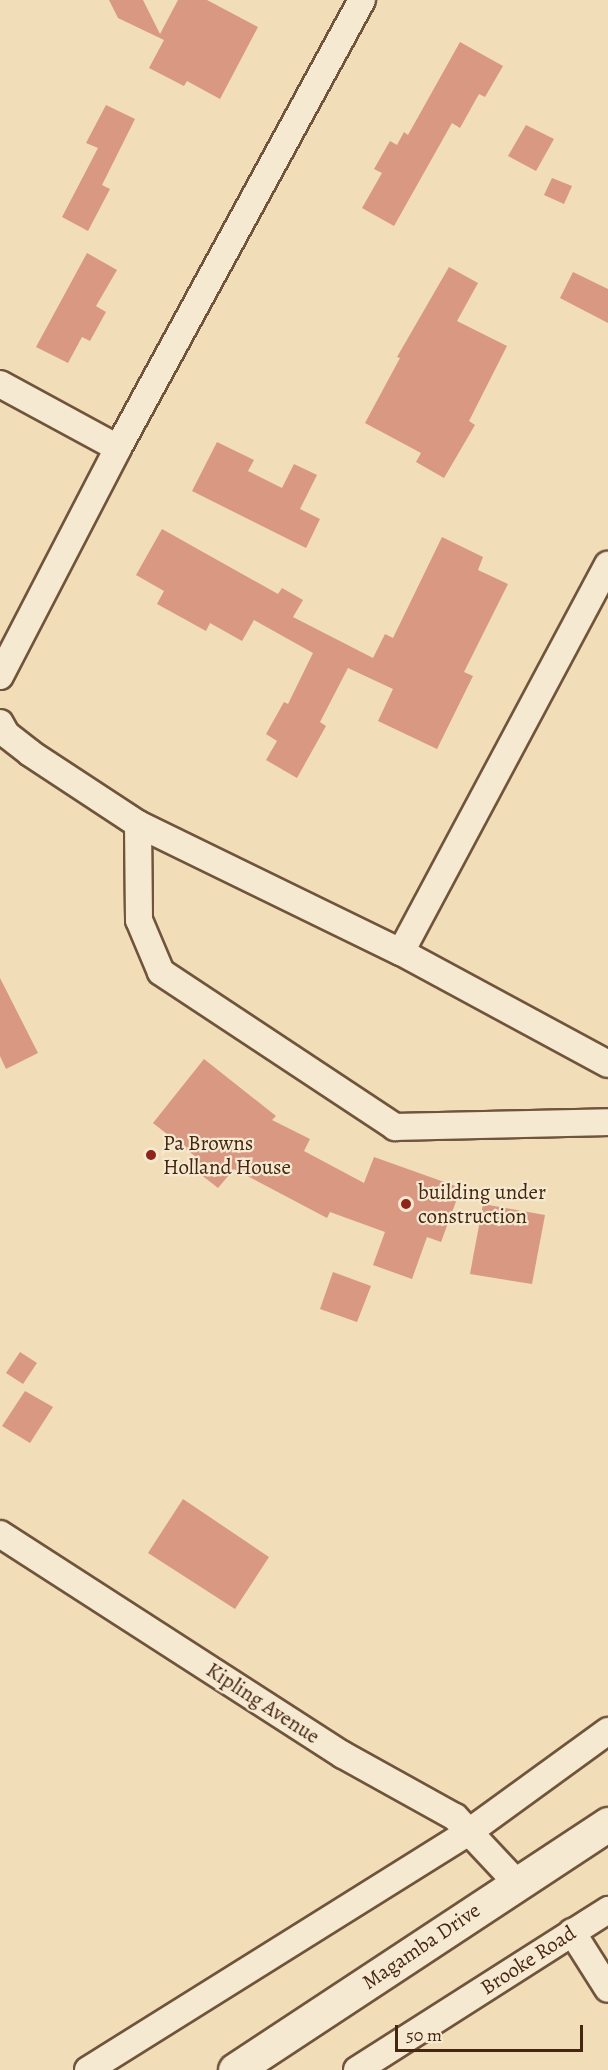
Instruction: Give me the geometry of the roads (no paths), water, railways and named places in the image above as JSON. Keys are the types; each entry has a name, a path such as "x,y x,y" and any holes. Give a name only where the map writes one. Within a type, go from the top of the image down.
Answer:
{"street":[{"path":"0,676 118,448 362,0"},
{"path":"0,384 118,448"},
{"path":"401,952 608,566"},
{"path":"0,723 6,734 30,753 138,824 401,952 608,1064"},
{"path":"138,824 139,920 161,972 395,1127 608,1122"},
{"name":"Kipling Avenue","path":"0,1534 343,1755 455,1817 517,1883"},
{"path":"87,2070 469,1832 608,1731"},
{"name":"Magamba Drive","path":"254,2066 517,1883 608,1824"},
{"name":"Brooke Road","path":"357,2070 608,1910"},
{"path":"572,1932 608,1989"}],"place":[{"name":"Pa Browns Holland House","path":"151,1155"},
{"name":"building under construction","path":"406,1204"}]}
